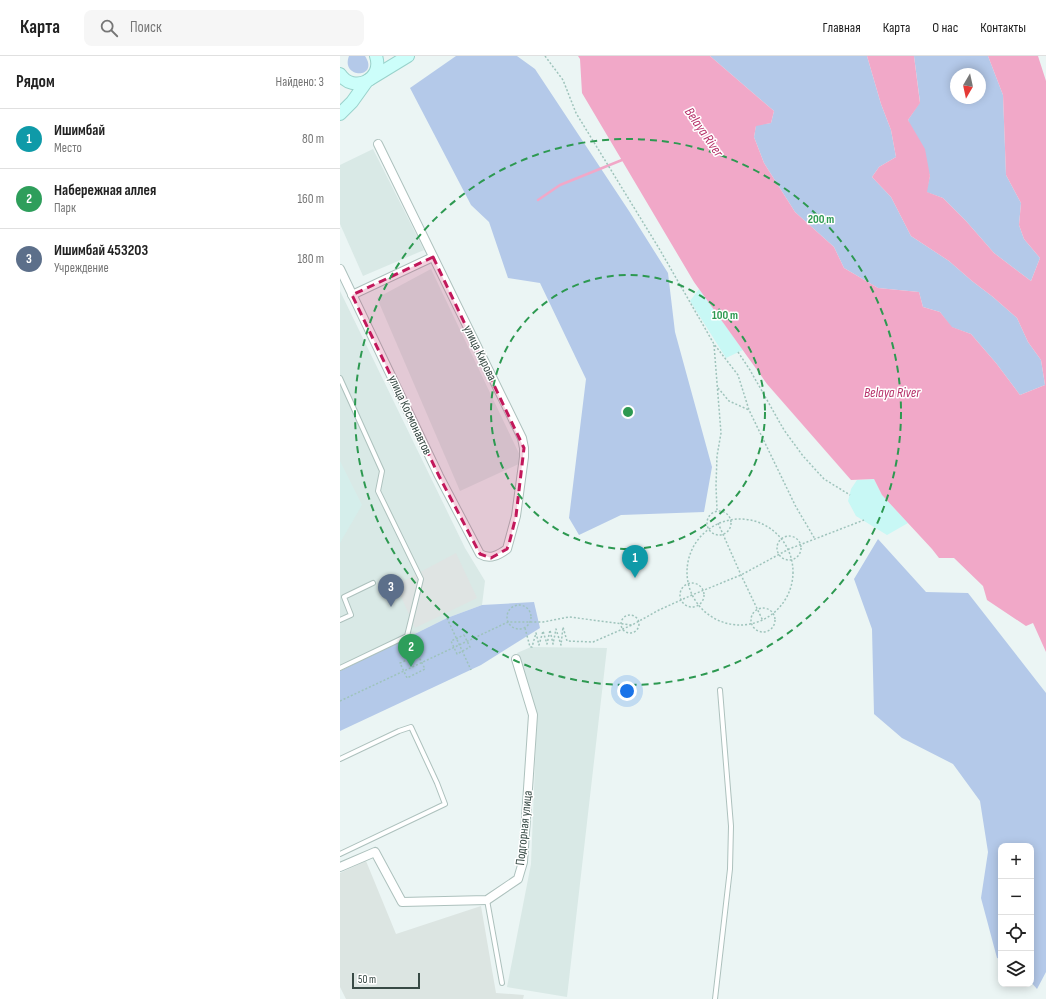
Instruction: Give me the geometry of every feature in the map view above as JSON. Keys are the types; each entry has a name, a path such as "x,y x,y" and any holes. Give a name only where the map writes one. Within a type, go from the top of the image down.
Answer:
{"main road":[{"path":"340,114 352,102 376,71 378,64 376,56"},
{"path":"340,74 346,81 360,83 367,81 408,56"}],"street":[{"name":"улица Кирова","path":"378,144 522,438 524,457 516,516 509,544 507,549 503,552 491,558 485,557"},
{"path":"352,295 433,257"},
{"name":"улица Космонавтов","path":"340,269 439,476 480,554 485,557"},
{"name":"Подгорная улица","path":"487,900 518,879 523,862 533,715 516,659"},
{"path":"340,867 375,852 402,902 487,900"}],"lane":[{"path":"340,378 382,471 378,492 421,579 407,636 340,668"},
{"path":"340,620 351,615 344,597 373,583"},
{"path":"715,999 730,869 731,833 720,690"},
{"path":"340,759 399,731 411,727 445,804 340,854"},
{"path":"487,900 502,983"}],"path":[{"path":"545,56 563,80 576,113 660,250 714,344 738,375 750,410 796,507 814,539"},
{"path":"714,344 721,433 717,456 717,510"},
{"path":"738,352 784,430 803,456 824,479 850,495"},
{"path":"718,388 729,401 750,410"},
{"path":"717,510 726,513 731,519 730,528 720,535 715,535 711,532 706,524 708,517 717,510"},
{"path":"731,519 745,519 759,522 771,528 789,549 794,576 791,590 784,603 774,614 763,621 751,625 736,626 722,623 710,616 698,606 692,595 688,584 686,568 690,554 696,541 708,529 718,523 731,519"},
{"path":"525,628 530,646 532,647 536,633 539,645 543,631 547,644 550,630 553,644 556,629 561,644 563,627 567,641 593,642 632,625 659,610 703,590 741,575 800,544 864,520"},
{"path":"718,523 763,621"},
{"path":"785,536 792,536 798,540 801,549 800,554 796,558 792,560 785,560 778,555 776,547 781,538 785,536"},
{"path":"696,583 702,587 704,594 702,603 693,608 684,605 680,596 682,587 688,584 696,583"},
{"path":"515,605 527,607 530,611 530,622 525,628 513,628 508,622 507,616 509,609 515,605"},
{"path":"766,608 774,614 775,624 769,631 764,633 757,631 751,625 750,619 752,614 757,609 766,608"},
{"path":"629,615 635,617 638,621 638,627 635,632 629,633 623,629 621,623 624,617 629,615"},
{"path":"340,701 508,622 543,622 569,617 632,625"},
{"path":"447,618 471,670"},
{"path":"464,635 470,647 457,654 451,641 456,639 464,635"},
{"path":"418,655 422,662 425,670 407,678 400,664 418,655"}],"highlighted area":[{"path":"433,257 524,448 516,516 509,544 507,549 491,558 480,554 439,476 352,295"}],"shaded area":[{"path":"349,56 365,56 368,69 364,72 354,72 350,69 348,64"},
{"path":"456,56 517,56 535,69 668,273 675,332 712,467 704,512 621,515 579,535 569,518 586,379 540,283 508,278 489,222 471,205 410,88"},
{"path":"710,56 867,56 881,104 891,130 896,157 879,167 872,177 891,197 911,236 949,261 1017,318 1028,342 1041,360 1045,385 1020,395 996,363 971,334 951,327 940,312 923,307 919,292 878,288 844,268 834,247 795,212 764,163 754,137 756,125 771,123 774,111"},
{"path":"914,56 988,56 1003,95 1006,175 1021,203 1019,225 1024,239 1040,258 1031,281 994,253 966,221 943,198 926,192 930,176 908,120 920,102"},
{"path":"373,149 424,250 363,276 340,224 340,165"},
{"path":"431,269 523,462 460,491 377,298"},
{"path":"340,291 465,548 485,581 482,605 447,618 340,671"},
{"path":"340,461 362,505 340,543"},
{"path":"878,539 926,592 968,593 1046,693 1046,972 1037,989 1034,986 1034,843 998,843 997,958 981,898 988,852 980,801 953,764 902,738 874,714 872,629 854,579"},
{"path":"456,553 477,598 415,628 396,585"},
{"path":"534,602 540,628 481,665 340,731 340,671 447,618 482,605"},
{"path":"531,647 607,648 567,997 507,987 531,864 537,715 517,653"},
{"path":"366,861 396,934 481,906 496,993 524,995 523,999 346,999 340,987 340,873"}],"sand":[{"path":"699,289 743,350 726,358 690,301"},
{"path":"874,479 882,495 908,523 887,535 856,516 848,501 851,489 857,480"}],"water":[{"name":"Belaya River","path":"578,56 710,56 774,111 771,123 756,126 754,137 764,163 795,212 834,247 844,268 878,288 919,292 923,307 940,312 952,327 971,334 996,363 1020,395 1045,385 1041,360 1028,342 1017,318 949,261 911,236 891,197 872,177 879,167 896,157 891,130 881,104 867,56 914,56 920,103 908,120 925,149 930,176 927,192 943,198 966,221 994,253 1031,281 1040,258 1024,239 1019,225 1021,203 1006,175 1003,95 988,56 1038,56 1046,81 1046,652 1033,623 1026,626 987,600 983,586 954,558 939,558 882,495 874,479 851,480 767,384 694,282 582,93 580,59"}],"waterway":[{"path":"538,200 560,185 622,160"}],"place":[{"name":"Ишимбай","path":"635,578"},
{"name":"Ишимбай 453203","path":"391,607"},
{"name":"Набережная аллея","path":"411,667"}]}
